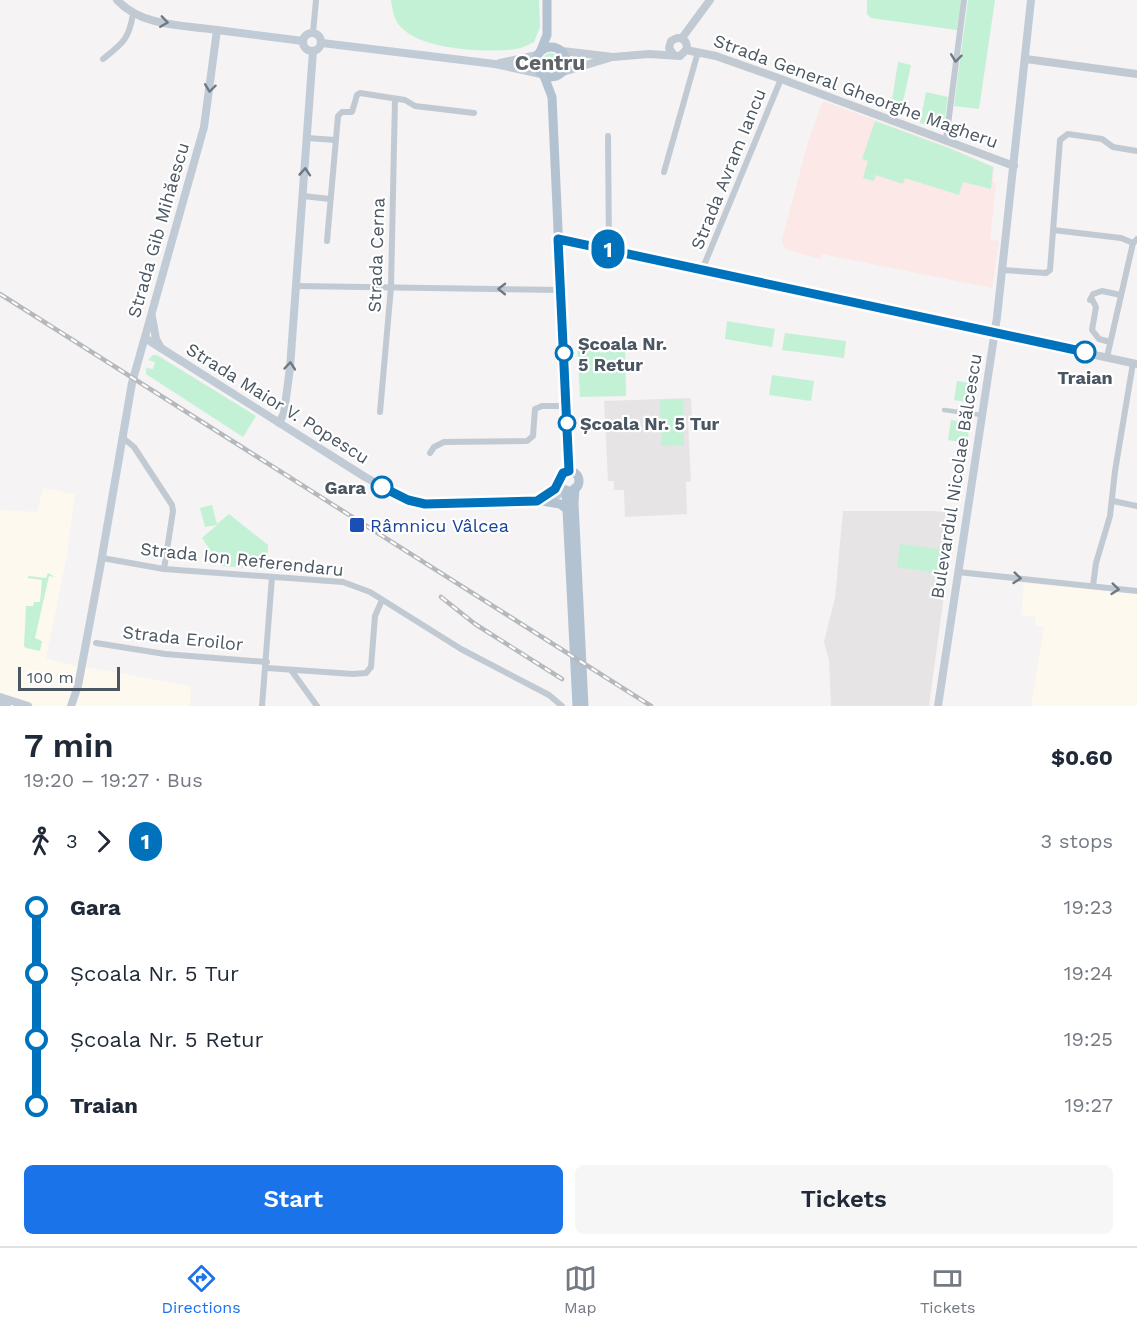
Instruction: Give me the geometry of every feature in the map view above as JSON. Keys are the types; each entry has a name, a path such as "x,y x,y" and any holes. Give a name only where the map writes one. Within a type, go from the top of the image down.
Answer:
{"main road":[{"path":"547,0 546,39 536,65 552,97 569,471"},
{"name":"Bulevardul Nicolae Bălcescu","path":"938,706 1003,270 1031,0"},
{"path":"548,26 567,64 552,97"},
{"path":"218,30 303,41"},
{"name":"Strada Gib Mihăescu","path":"71,706 78,686 132,383 204,127 218,30"},
{"path":"313,33 320,38 322,43 320,48 313,51 305,48 303,41 306,36 313,33"},
{"path":"322,43 495,64 543,75 561,74"},
{"path":"495,64 539,53 548,47 559,49"},
{"path":"279,423 284,413 289,379 313,51"},
{"path":"139,356 148,350 162,348 154,333 152,312"},
{"name":"Strada Maior V. Popescu","path":"145,338 365,477 416,502 539,501"},
{"path":"539,501 551,492 567,488 578,485 578,478 574,472 563,473 567,488 573,548 579,705"},
{"path":"567,488 567,509 573,548"},
{"path":"539,501 560,504 567,509"},
{"name":"Strada Gib Mihăescu","path":"78,686 78,706"},
{"path":"0,697 28,706"},
{"path":"0,704 7,706"}],"street":[{"path":"117,0 133,14 147,19 218,30"},
{"path":"313,33 316,0"},
{"path":"649,54 669,46 673,39 681,38 710,0"},
{"path":"946,140 964,0"},
{"path":"103,59 124,42 130,31 133,14"},
{"path":"559,49 613,57 649,54 682,55 687,43 681,38"},
{"path":"669,46 673,54"},
{"name":"Strada General Gheorghe Magheru","path":"686,50 781,79 1014,166"},
{"path":"664,172 698,52"},
{"path":"561,74 613,57"},
{"path":"1026,59 1137,74"},
{"name":"Strada Avram Iancu","path":"702,270 781,79"},
{"path":"327,241 339,113 352,111 357,95 360,93 405,100 415,106 474,113"},
{"name":"Strada Cerna","path":"380,412 391,287 396,99"},
{"path":"1003,270 1046,273 1050,270 1060,140 1068,134 1102,139 1113,147 1137,151"},
{"path":"608,135 609,250"},
{"path":"307,138 335,140"},
{"path":"303,196 330,198"},
{"path":"1053,230 1135,241 1107,357"},
{"path":"558,239 1135,363 1117,458 1113,501 1106,534 1095,563 1093,586"},
{"path":"297,286 561,290"},
{"path":"1110,342 1099,339 1092,330 1096,307 1092,300 1093,294 1100,291 1121,295"},
{"path":"430,453 434,447 444,442 531,440 535,409 542,406 566,406"},
{"path":"944,410 982,416"},
{"path":"123,438 134,447 172,504 173,511 164,569"},
{"path":"1113,501 1137,506"},
{"name":"Strada Ion Referendaru","path":"102,558 164,569 342,582 370,592 462,649 549,694 562,706"},
{"path":"958,572 1137,591"},
{"name":"Strada Eroilor","path":"262,706 267,665 272,577"},
{"path":"267,665 291,670 366,673 371,667 375,616 382,600"},
{"name":"Strada Eroilor","path":"96,643 165,654 267,665"},
{"path":"291,670 317,706"}],"shaded area":[{"path":"823,101 951,148 994,167 993,182 996,183 990,240 999,241 992,288 822,254 820,259 784,247 782,240 809,139"},
{"path":"691,398 692,422 688,423 691,481 686,482 687,514 625,517 624,490 614,490 614,481 608,481 604,401"},
{"path":"43,488 75,494 67,555 46,658 191,686 190,706 0,706 0,510 37,512"},
{"path":"843,511 955,513 929,706 831,706 829,660 824,642 835,598"},
{"path":"1024,583 1137,594 1137,706 1031,706 1044,627 1035,626 1036,617 1021,615"}],"green space":[{"path":"391,0 539,0 540,27 534,42 518,49 472,50 437,45 409,34 400,26 396,21"},
{"path":"867,0 961,0 957,30 871,18 867,14"},
{"path":"968,0 995,0 979,109 954,106"},
{"path":"551,53 557,56 560,62 557,68 551,71 545,68 542,62 545,56"},
{"path":"898,62 911,65 900,116 890,113"},
{"path":"795,67 823,76 822,87 792,75"},
{"path":"926,92 948,97 943,129 939,130 920,123"},
{"path":"875,121 993,167 991,189 963,182 959,195 905,178 903,184 876,175 874,181 863,178 868,161 862,159"},
{"path":"727,321 775,329 772,347 725,339"},
{"path":"785,333 846,341 844,358 782,350"},
{"path":"577,339 585,339 592,349 601,352 611,350 620,342 625,342 626,396 580,397"},
{"path":"153,355 157,355 256,416 243,437 146,374 146,368 153,369 155,362 148,360"},
{"path":"772,375 814,381 811,401 769,395"},
{"path":"957,381 976,384 974,403 954,400"},
{"path":"683,399 684,445 661,446 660,400"},
{"path":"951,420 970,423 967,443 948,440"},
{"path":"212,505 217,524 229,514 268,545 267,569 221,566 202,538 217,525 205,527 200,508"},
{"path":"900,544 946,550 942,574 897,567"},
{"path":"48,573 55,577 49,576 35,638 42,641 40,651 24,646 26,606 33,606 34,602 40,602 42,580 28,578 28,576 46,578"}],"railway":[{"path":"0,294 651,706"},
{"path":"441,597 475,624 562,679"}],"bus line":[{"name":"1","path":"382,487 408,500 425,504 537,501 555,489 563,473 569,471 558,239 1085,352"}],"place":[{"name":"Traian","path":"1085,352"},
{"name":"Școala Nr. 5 Retur","path":"564,353"},
{"name":"Școala Nr. 5 Tur","path":"567,423"},
{"name":"Gara","path":"382,487"},
{"name":"Râmnicu Vâlcea","path":"357,525"}],"district":[{"name":"Centru","path":"550,62"}]}
